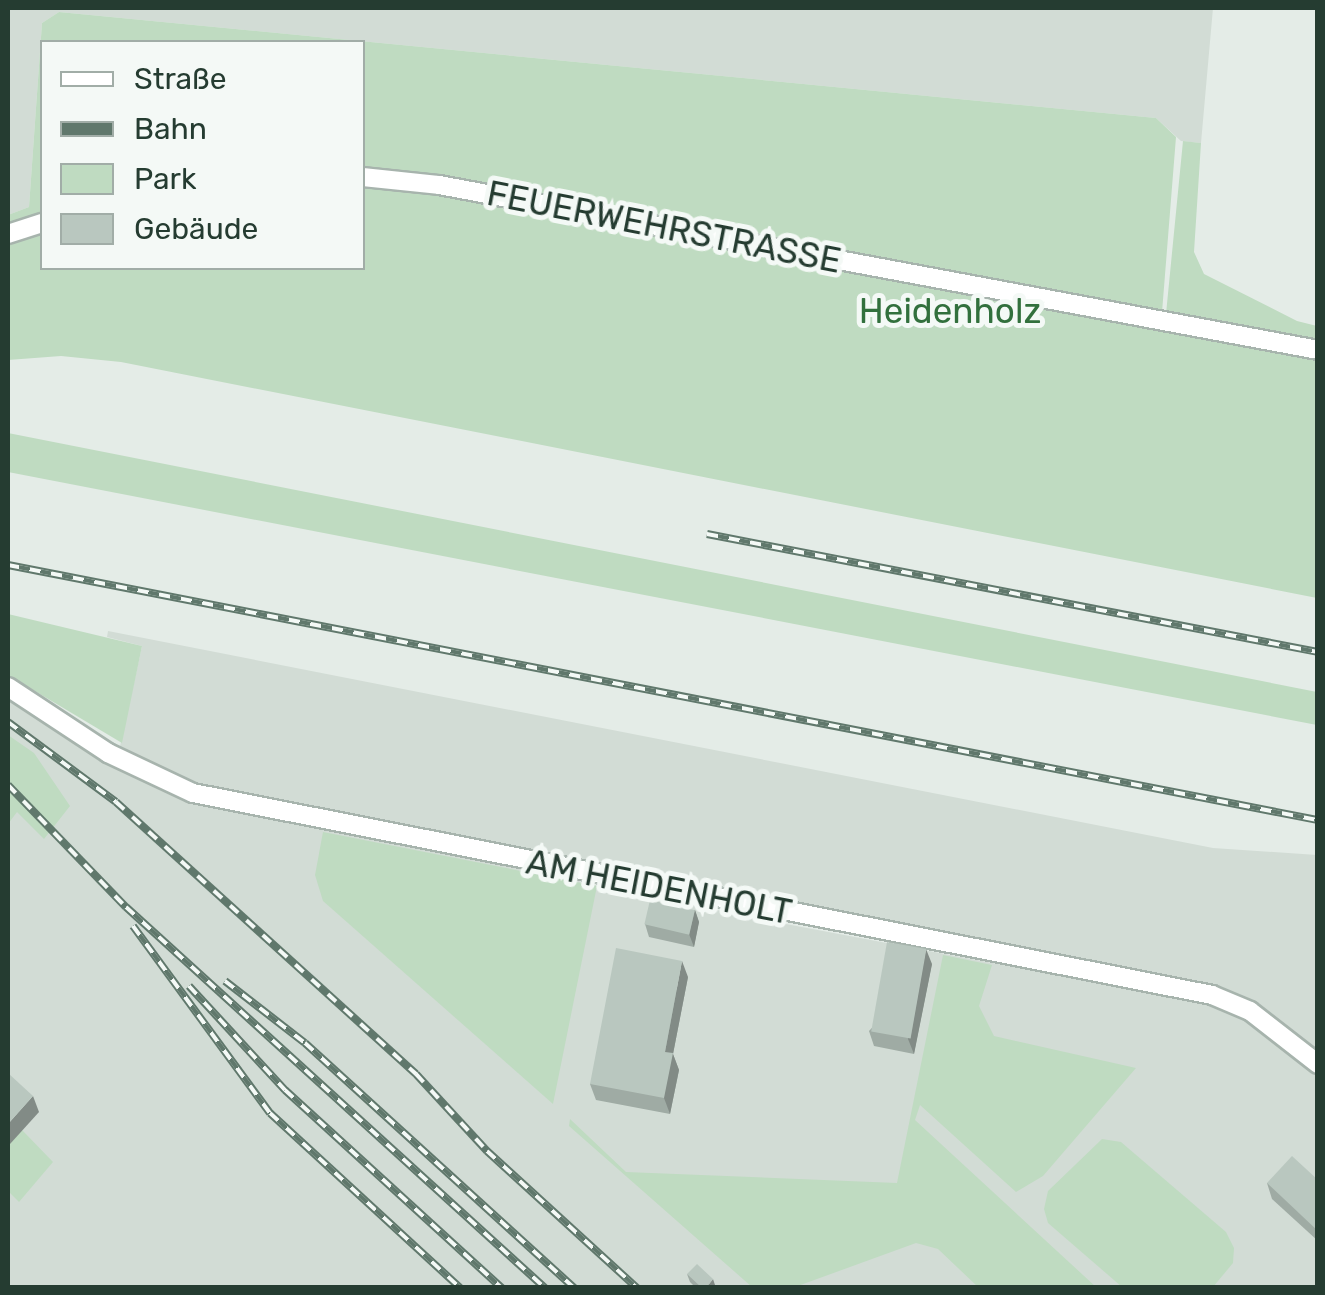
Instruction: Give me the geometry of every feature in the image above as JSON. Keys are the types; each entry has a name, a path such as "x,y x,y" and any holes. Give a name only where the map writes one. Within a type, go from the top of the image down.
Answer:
{"street":[{"name":"FEUERWEHRSTRASSE","path":"365,177 439,185 1318,350"},
{"path":"8,234 40,224"},
{"name":"AM HEIDENHOLT","path":"8,688 135,768 221,801 1212,995 1264,1020 1318,1064"}],"shaded area":[{"path":"8,8 1213,8 1201,143 1181,141 1156,118 59,12 42,23 29,207 8,215"},
{"path":"108,631 1213,848 1317,855 1317,1050 1257,1004 1215,986 224,794 174,779 119,751 142,646 107,637"},
{"path":"8,696 116,766 205,803 760,919 1200,1002 1238,1016 1276,1038 1317,1075 1317,1287 8,1287"}],"green space":[{"name":"Heidenholz","path":"59,12 349,40 41,40 42,23"},
{"name":"Heidenholz","path":"365,42 1156,118 1176,137 1161,325 1317,355 1317,598 121,362 61,356 8,360 8,215 29,207 40,51 40,270 365,270"},
{"path":"1183,141 1201,143 1194,252 1204,274 1297,321 1317,326 1317,343 1166,314"},
{"path":"8,433 1317,692 1317,725 8,472"},
{"path":"8,614 142,646 122,743 8,675"},
{"path":"8,735 34,753 70,806 44,839 17,812 8,824"},
{"path":"323,832 597,886 553,1104 323,901 315,875"},
{"path":"943,955 992,965 979,1006 994,1036 1136,1068 1043,1176 1016,1192 920,1105 915,1120 1096,1287 978,1287 938,1249 916,1243 795,1287 752,1287 569,1126 570,1119 626,1172 897,1183"},
{"path":"22,1130 53,1162 19,1202 8,1191 8,1142"},
{"path":"1102,1139 1121,1142 1226,1232 1234,1248 1233,1263 1213,1287 1122,1287 1048,1223 1044,1209 1048,1191"}],"building":[{"path":"650,900 695,910 689,935 644,924"},
{"path":"887,942 926,949 911,1039 871,1032"},
{"path":"616,948 682,961 665,1052 673,1053 664,1098 590,1084"},
{"path":"8,1073 33,1096 8,1124"},
{"path":"1292,1156 1318,1180 1318,1231 1267,1183"},
{"path":"697,1264 713,1279 706,1288 687,1274"}],"railway":[{"path":"707,534 1318,652"},
{"path":"8,565 1318,820"},
{"path":"8,722 116,802 416,1074 487,1151 637,1288"},
{"path":"8,785 126,907 545,1288"},
{"path":"133,926 270,1113 460,1288"},
{"path":"225,981 305,1043 574,1288"},
{"path":"189,986 285,1090 502,1288"}]}
